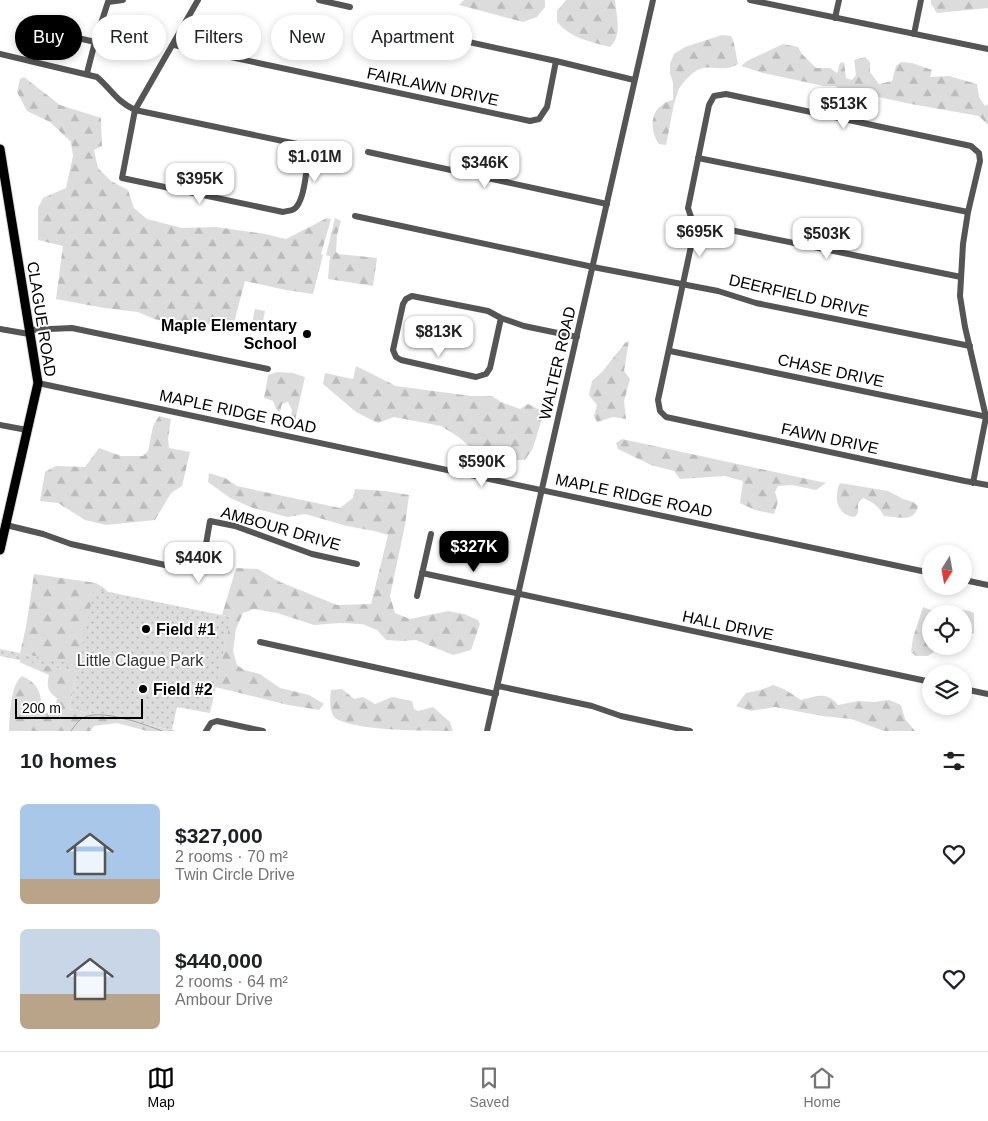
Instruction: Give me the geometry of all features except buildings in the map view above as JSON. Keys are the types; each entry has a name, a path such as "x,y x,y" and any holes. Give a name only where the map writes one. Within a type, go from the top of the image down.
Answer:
{"main road":[{"name":"CLAGUE ROAD","path":"0,149 38,383 4,514 6,526 0,550"}],"street":[{"path":"104,15 108,2 122,0"},
{"path":"0,54 98,77 114,96 125,105 136,110 298,144 307,149 308,162 300,202 294,210 283,212 122,178 136,110 198,0"},
{"path":"320,0 350,6"},
{"name":"WALTER ROAD","path":"487,731 653,0"},
{"path":"750,0 988,49"},
{"path":"835,18 839,0"},
{"path":"914,34 921,0"},
{"path":"472,43 634,80"},
{"name":"FAIRLAWN DRIVE","path":"174,45 530,121 539,119 547,107 556,61"},
{"path":"87,73 92,54"},
{"path":"961,277 696,224 688,208 709,105 714,96 726,94 971,146 980,153 980,162 968,212 963,244 961,277 962,310 987,417 973,482"},
{"path":"368,152 607,204"},
{"path":"698,158 968,212"},
{"name":"DEERFIELD DRIVE","path":"355,216 593,267 718,291 756,302 970,346"},
{"path":"670,350 696,224"},
{"path":"500,318 490,368 486,374 476,377 401,360 396,357 393,350 403,304 406,299 412,296 488,311 500,318 524,326 577,337"},
{"path":"0,328 29,332 72,328 268,369"},
{"name":"FAWN DRIVE","path":"670,350 658,400 660,411 666,417 988,486"},
{"name":"CHASE DRIVE","path":"670,350 987,417"},
{"name":"MAPLE RIDGE ROAD","path":"38,383 922,571"},
{"path":"0,425 26,430"},
{"name":"AMBOUR DRIVE","path":"6,526 43,534 71,544 201,573 210,522 235,526 312,554 357,564"},
{"path":"418,596 431,534"},
{"name":"HALL DRIVE","path":"422,573 922,680"},
{"path":"972,582 988,585"},
{"path":"260,642 496,694"},
{"path":"498,686 592,706 620,716 690,731"},
{"path":"972,691 988,694"},
{"path":"206,731 211,723 222,722 263,731"}],"green space":[{"path":"464,0 545,0 545,7 537,17 523,22 459,5"},
{"path":"566,0 615,0 618,31 610,47 575,36 557,22 557,11"},
{"path":"931,0 988,0 988,8 937,13 931,4"},
{"path":"722,35 731,36 738,64 728,68 709,67 700,69 687,78 676,97 666,145 659,144 654,135 653,118 664,103 673,100 670,64 674,54 685,47"},
{"path":"783,44 798,47 802,54 816,68 830,68 837,73 840,63 844,62 846,78 852,80 856,75 854,60 865,57 870,62 870,72 879,84 892,81 896,66 901,62 912,63 932,70 930,77 949,76 977,84 979,97 985,106 988,104 988,125 979,116 844,91 835,86 824,86 763,73 741,66 747,61"},
{"path":"24,77 60,105 101,118 102,146 94,150 98,168 111,181 128,190 134,208 147,219 182,228 216,227 286,239 327,218 331,219 321,254 323,255 313,294 245,281 232,330 207,324 202,327 188,326 154,319 138,312 56,299 63,246 38,240 38,208 43,198 66,188 73,156 71,142 50,122 27,111 17,92 20,79"},
{"path":"335,218 341,221 337,235 336,252 339,254 377,258 373,286 328,279 330,256 326,255"},
{"path":"255,309 265,311 261,330 251,328"},
{"path":"629,341 624,371 630,379 624,401 626,419 613,417 597,422 594,416 597,405 589,395 592,381 602,372 625,343"},
{"path":"356,366 396,386 471,396 492,396 501,402 520,409 528,404 544,412 533,448 525,460 495,460 474,451 460,438 441,426 394,417 378,423 356,412 323,384 325,373 353,379"},
{"path":"277,372 293,373 305,377 293,430 289,428 292,410 288,402 282,404 280,412 277,411 273,401 264,398 268,375"},
{"path":"159,416 171,419 168,439 169,448 190,452 182,486 171,493 155,520 106,525 85,520 58,503 40,501 45,472 56,466 85,467 99,448 121,456 143,456 148,451 153,426"},
{"path":"622,439 826,483 816,490 792,485 778,486 775,492 778,502 774,514 755,510 740,503 743,481 725,476 680,479 674,471 651,465 618,449 616,443"},
{"path":"209,473 225,478 237,486 340,508 353,498 355,489 409,495 405,525 390,596 395,613 410,619 448,611 464,614 478,620 480,624 471,650 453,655 416,640 386,640 377,630 362,624 314,625 277,613 254,609 243,613 236,629 233,651 237,665 244,670 260,674 280,688 309,695 324,704 319,710 288,705 215,687 231,617 222,615 236,568 258,569 280,582 337,605 371,604 388,535 305,514 288,517 253,508 230,498 208,482"},
{"path":"840,483 888,491 918,506 910,517 884,516 875,505 863,498 858,503 858,513 855,517 849,516 838,505 837,494"},
{"path":"34,574 96,583 115,599 78,666 20,653"},
{"name":"Little Clague Park","path":"94,589 231,617 210,713 177,707 172,730 69,709 77,672 0,656 0,649 78,665"},
{"path":"922,610 922,655 930,655 916,656 911,652 913,638"},
{"path":"972,612 974,613 974,633 972,634"},
{"path":"21,660 77,672 69,709 176,731 147,731 117,723 94,726 90,731 9,731 13,693 18,680 22,676 31,681 38,691 42,705 37,711 43,715 55,708 57,698 48,688 49,675 19,662"},
{"path":"773,685 784,689 801,700 825,696 838,705 858,701 874,702 889,700 901,705 905,719 915,731 884,731 851,719 822,716 775,707 751,711 736,706 746,693"},
{"path":"342,689 354,699 363,697 375,704 392,697 412,701 414,709 418,711 433,707 450,722 453,731 372,728 342,722 334,717 331,711 330,700 331,690"}],"waterway":[{"path":"71,731 81,719 98,715 121,718 162,731"}],"place":[{"name":"Maple Elementary School","path":"307,334"},
{"name":"Field #1","path":"146,629"},
{"name":"Field #2","path":"143,689"}]}
